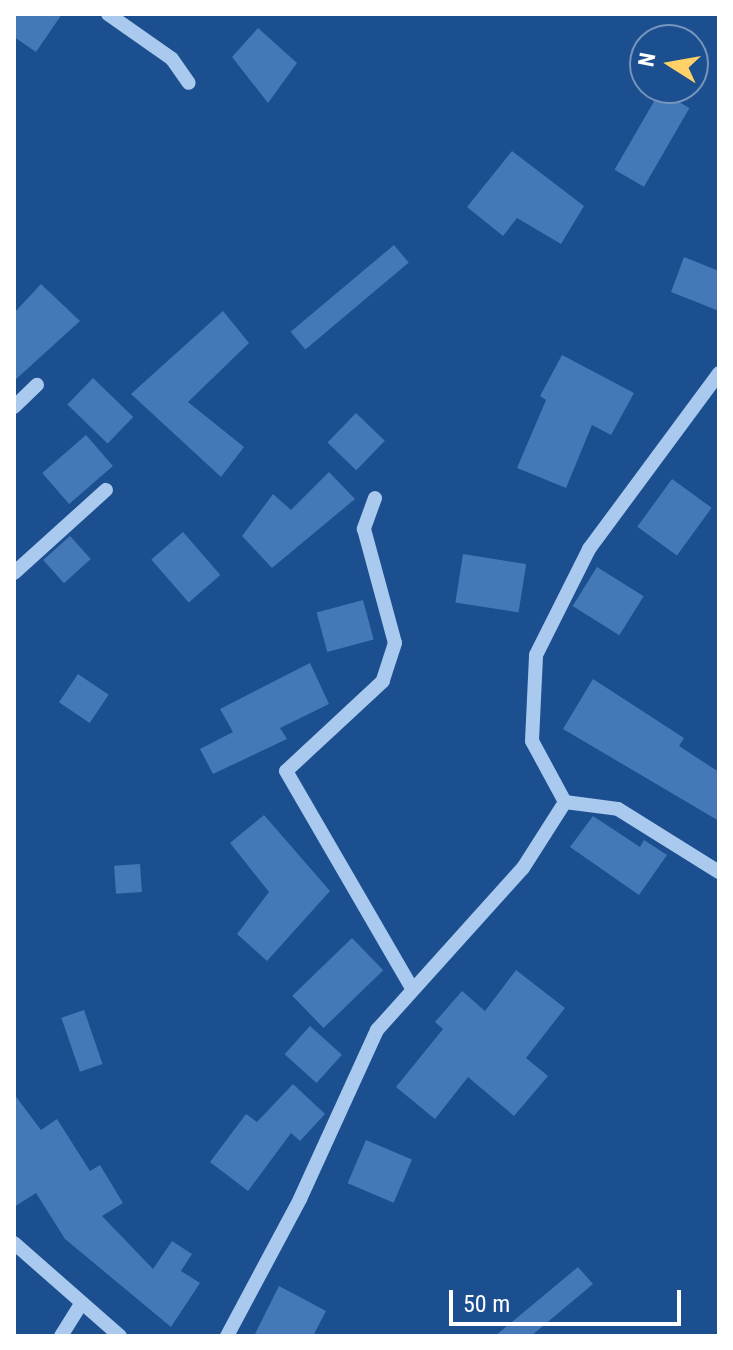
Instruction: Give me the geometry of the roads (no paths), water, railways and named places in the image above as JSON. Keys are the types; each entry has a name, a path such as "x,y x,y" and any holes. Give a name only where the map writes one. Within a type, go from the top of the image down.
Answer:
{"street":[{"path":"108,14 172,59 189,83"},
{"path":"565,802 532,741 536,655 589,549 719,373"},
{"path":"14,407 37,385"},
{"path":"14,573 106,490"},
{"path":"375,498 364,529 395,643 383,681 286,771 411,987"},
{"path":"565,802 618,809 719,872"},
{"path":"227,1336 300,1199 377,1030 411,987 523,868 565,802"},
{"path":"14,1243 80,1306 120,1336"},
{"path":"61,1336 80,1306"}]}
